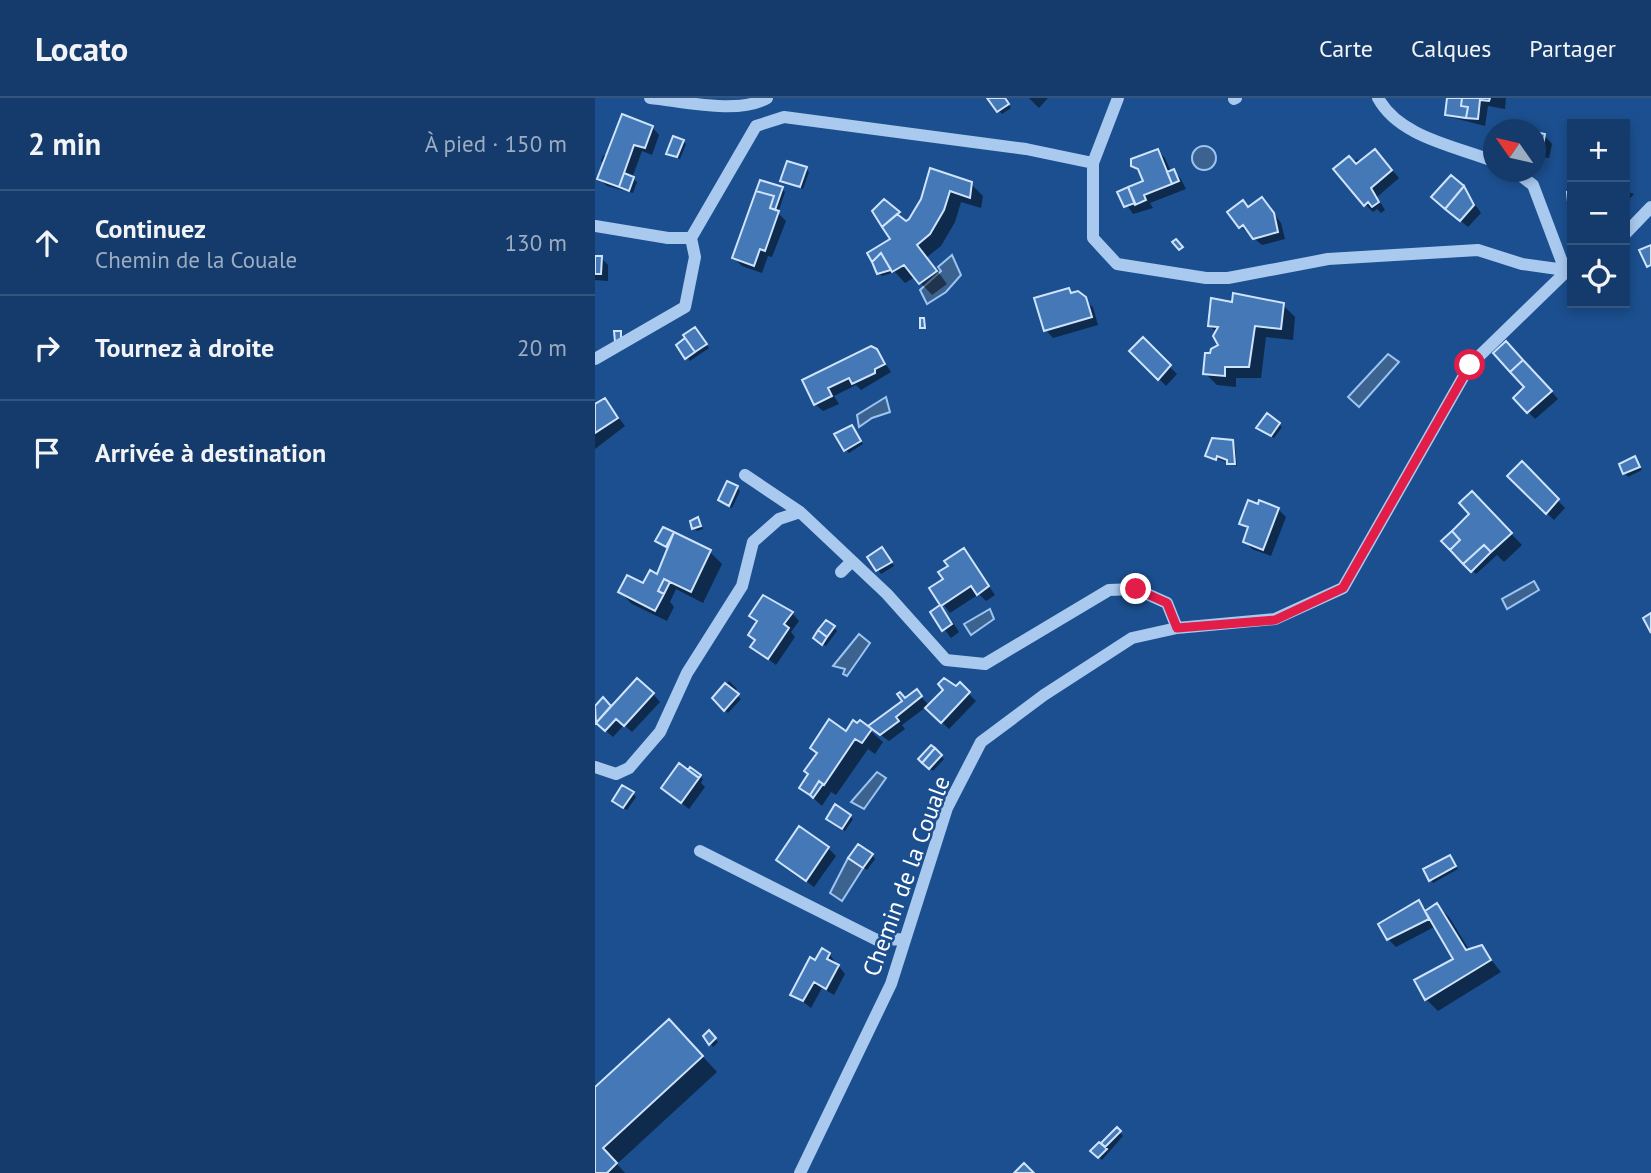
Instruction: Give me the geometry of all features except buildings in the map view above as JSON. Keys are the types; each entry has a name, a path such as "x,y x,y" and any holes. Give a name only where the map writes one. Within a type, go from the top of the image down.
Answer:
{"street":[{"path":"650,98 735,107 755,105 767,98"},
{"path":"1118,98 1093,163 1093,238 1117,264 1206,278 1228,278 1328,258 1478,250 1522,264 1567,268"},
{"path":"1378,98 1384,109 1408,129 1483,156"},
{"path":"595,359 685,307 695,257 691,238 756,126 784,117 1025,149 1093,163"},
{"path":"1527,182 1532,186 1567,264"},
{"path":"1630,229 1651,207"},
{"path":"595,226 668,239 691,238"},
{"name":"Chemin de la Couale","path":"800,1173 891,984 947,808 981,742 1044,695 1132,638 1177,628 1275,620 1343,588 1470,365 1567,270"},
{"path":"745,475 800,512 887,594 946,660 985,664 1109,590 1136,589 1167,603 1177,628"},
{"path":"595,767 616,774 629,768 660,732 687,673 742,586 753,542 779,519 800,512"},
{"path":"841,572 852,561"},
{"path":"700,851 877,940 905,939"}],"water":[{"path":"1204,146 1213,149 1216,158 1213,167 1204,170 1195,167 1192,158 1195,149"},
{"path":"952,255 961,275 946,292 927,304 920,290 941,271 938,267"},
{"path":"1388,354 1399,362 1359,407 1348,397"},
{"path":"886,397 890,412 872,418 859,427 857,415"},
{"path":"1534,581 1539,590 1507,609 1502,599"},
{"path":"990,609 994,619 971,635 964,624"},
{"path":"859,634 870,643 847,676 843,674 845,669 833,666"},
{"path":"877,772 886,778 864,809 851,802"},
{"path":"848,858 863,868 842,901 830,893"}],"route":[{"path":"1136,589 1167,603 1177,628 1275,620 1343,588 1378,532 1470,365"}]}
